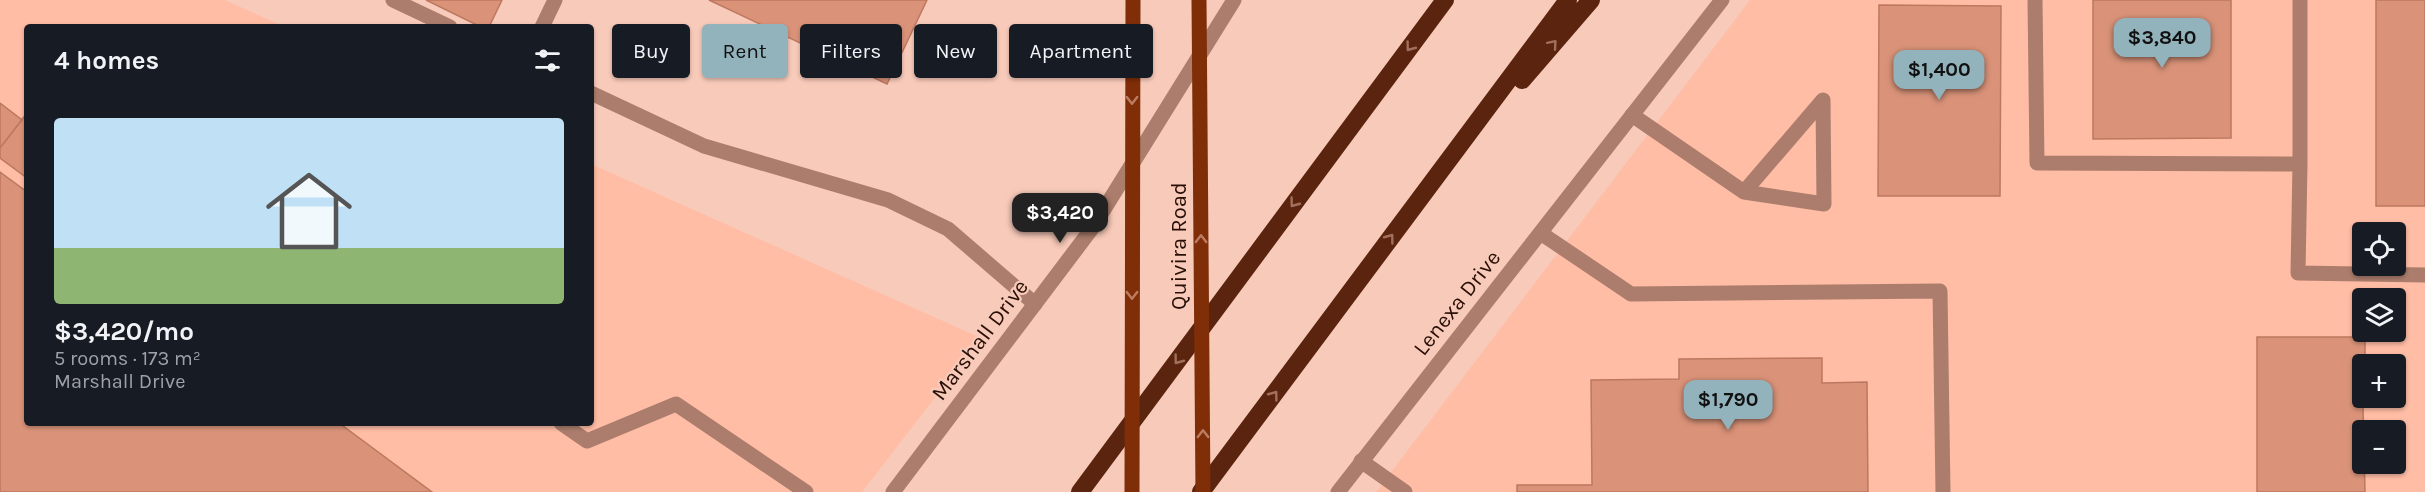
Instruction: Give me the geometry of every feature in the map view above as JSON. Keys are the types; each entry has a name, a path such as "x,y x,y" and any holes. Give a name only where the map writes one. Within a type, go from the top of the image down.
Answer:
{"highway":[{"path":"1080,492 1445,0"},
{"path":"1202,492 1568,0"},
{"path":"1419,200 1591,0"}],"main road":[{"name":"Quivira Road","path":"1132,492 1133,0"},
{"name":"Quivira Road","path":"1199,0 1202,492"}],"street":[{"path":"395,0 444,24"},
{"path":"544,24 555,0"},
{"name":"Marshall Drive","path":"893,492 1093,227 1234,0"},
{"name":"Lenexa Drive","path":"1338,492 1542,234 1722,0"},
{"path":"2035,0 2037,163 2300,164"},
{"path":"2300,0 2298,273 2425,275"},
{"path":"594,94 704,146 888,200 948,229 1035,304"},
{"path":"1632,115 1744,192 1824,204 1822,100 1744,192"},
{"path":"1542,234 1631,294 1940,291 1943,492"},
{"path":"565,426 587,441 676,404 806,492"},
{"path":"1361,461 1405,492"}],"shaded area":[{"path":"0,0 225,0 278,24 24,24 24,426 594,426 594,165 981,338 862,492 0,492"},
{"path":"1750,0 2425,0 2425,492 1376,492"}],"building":[{"path":"426,0 502,0 490,24 475,24"},
{"path":"709,0 927,0 902,52 902,24 800,24 800,43 788,37 788,24 760,24"},
{"path":"2093,0 2231,0 2231,138 2093,139"},
{"path":"2376,0 2425,0 2425,206 2376,206"},
{"path":"1879,5 2001,6 2000,196 1878,196"},
{"path":"874,78 890,78 887,84"},
{"path":"0,103 22,120 0,148"},
{"path":"24,117 24,176 0,158 0,148"},
{"path":"0,172 24,190 24,426 343,426 432,492 0,492"},
{"path":"2257,337 2352,337 2352,342 2365,342 2365,354 2352,354 2352,408 2363,408 2363,420 2352,420 2352,474 2365,474 2365,492 2257,492"},
{"path":"1822,358 1822,383 1867,382 1868,492 1517,492 1517,485 1592,485 1591,380 1679,379 1679,359"}]}
